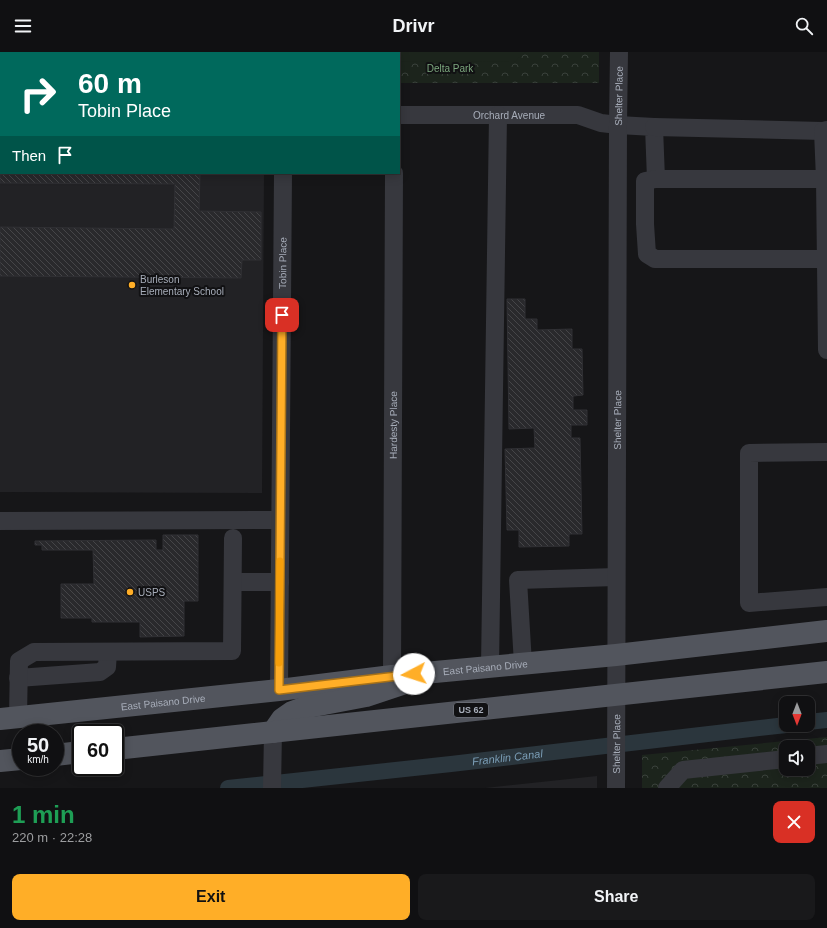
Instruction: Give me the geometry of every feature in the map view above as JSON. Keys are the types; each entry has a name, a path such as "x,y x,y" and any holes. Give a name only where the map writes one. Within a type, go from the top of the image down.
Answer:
{"main road":[{"name":"East Paisano Drive","path":"9,718 279,690 392,676 616,655 827,631"},
{"name":"US 62","path":"124,748 827,672"},
{"path":"272,732 282,719 292,712 303,708 373,694 395,687 424,673"},
{"path":"0,761 12,760"}],"street":[{"name":"Shelter Place","path":"616,788 619,52"},
{"name":"Orchard Avenue","path":"400,115 578,115 601,123 618,125 825,131"},
{"path":"490,667 498,115"},
{"path":"654,127 656,179"},
{"path":"825,131 827,350"},
{"name":"Tobin Place","path":"279,690 283,174"},
{"name":"Hardesty Place","path":"392,676 394,174"},
{"path":"825,179 656,179 645,181 645,224 647,254 655,259 826,259"},
{"path":"827,452 749,453 749,603 827,597"},
{"path":"0,521 280,520"},
{"path":"9,718 18,678 19,661 34,652 232,651 233,538"},
{"path":"523,664 518,580 616,577"},
{"path":"232,582 280,582"},
{"path":"18,678 100,672 107,666 108,652"},
{"path":"272,732 272,788"},
{"path":"815,755 827,754"},
{"path":"667,788 683,770 779,760"}],"shaded area":[{"name":"Burleson Elementary School","path":"0,174 264,174 262,493 0,492"},
{"path":"597,776 597,788 485,788"}],"green space":[{"name":"Delta Park","path":"400,52 599,52 599,83 400,83"},
{"path":"400,52 526,52 514,62 400,61"},
{"path":"827,737 827,788 642,788 642,755 779,742 779,776 815,776 815,740 796,740"}],"building":[{"path":"0,174 200,174 199,211 261,212 261,260 242,260 241,278 0,276 0,227 174,229 175,184 0,183"},
{"path":"507,299 525,299 525,319 537,319 537,330 572,329 572,349 582,349 583,395 573,396 573,410 587,410 587,425 571,425 571,438 580,438 582,534 569,534 569,546 519,547 519,530 507,530 505,449 535,448 534,428 509,429"},
{"name":"USPS","path":"163,535 198,535 198,601 184,601 184,636 140,637 140,622 92,622 92,618 61,618 61,584 94,584 93,550 42,550 42,545 35,545 35,541 156,540 156,550 163,550"}],"waterway":[{"name":"Franklin Canal","path":"815,721 827,720"},
{"name":"Franklin Canal","path":"228,788 779,726"}],"slow traffic":[{"path":"279,663 280,561"}],"place":[{"name":"Burleson Elementary School","path":"132,285"},
{"name":"USPS","path":"130,592"}],"route":[{"path":"282,315 279,690 414,674"}]}
